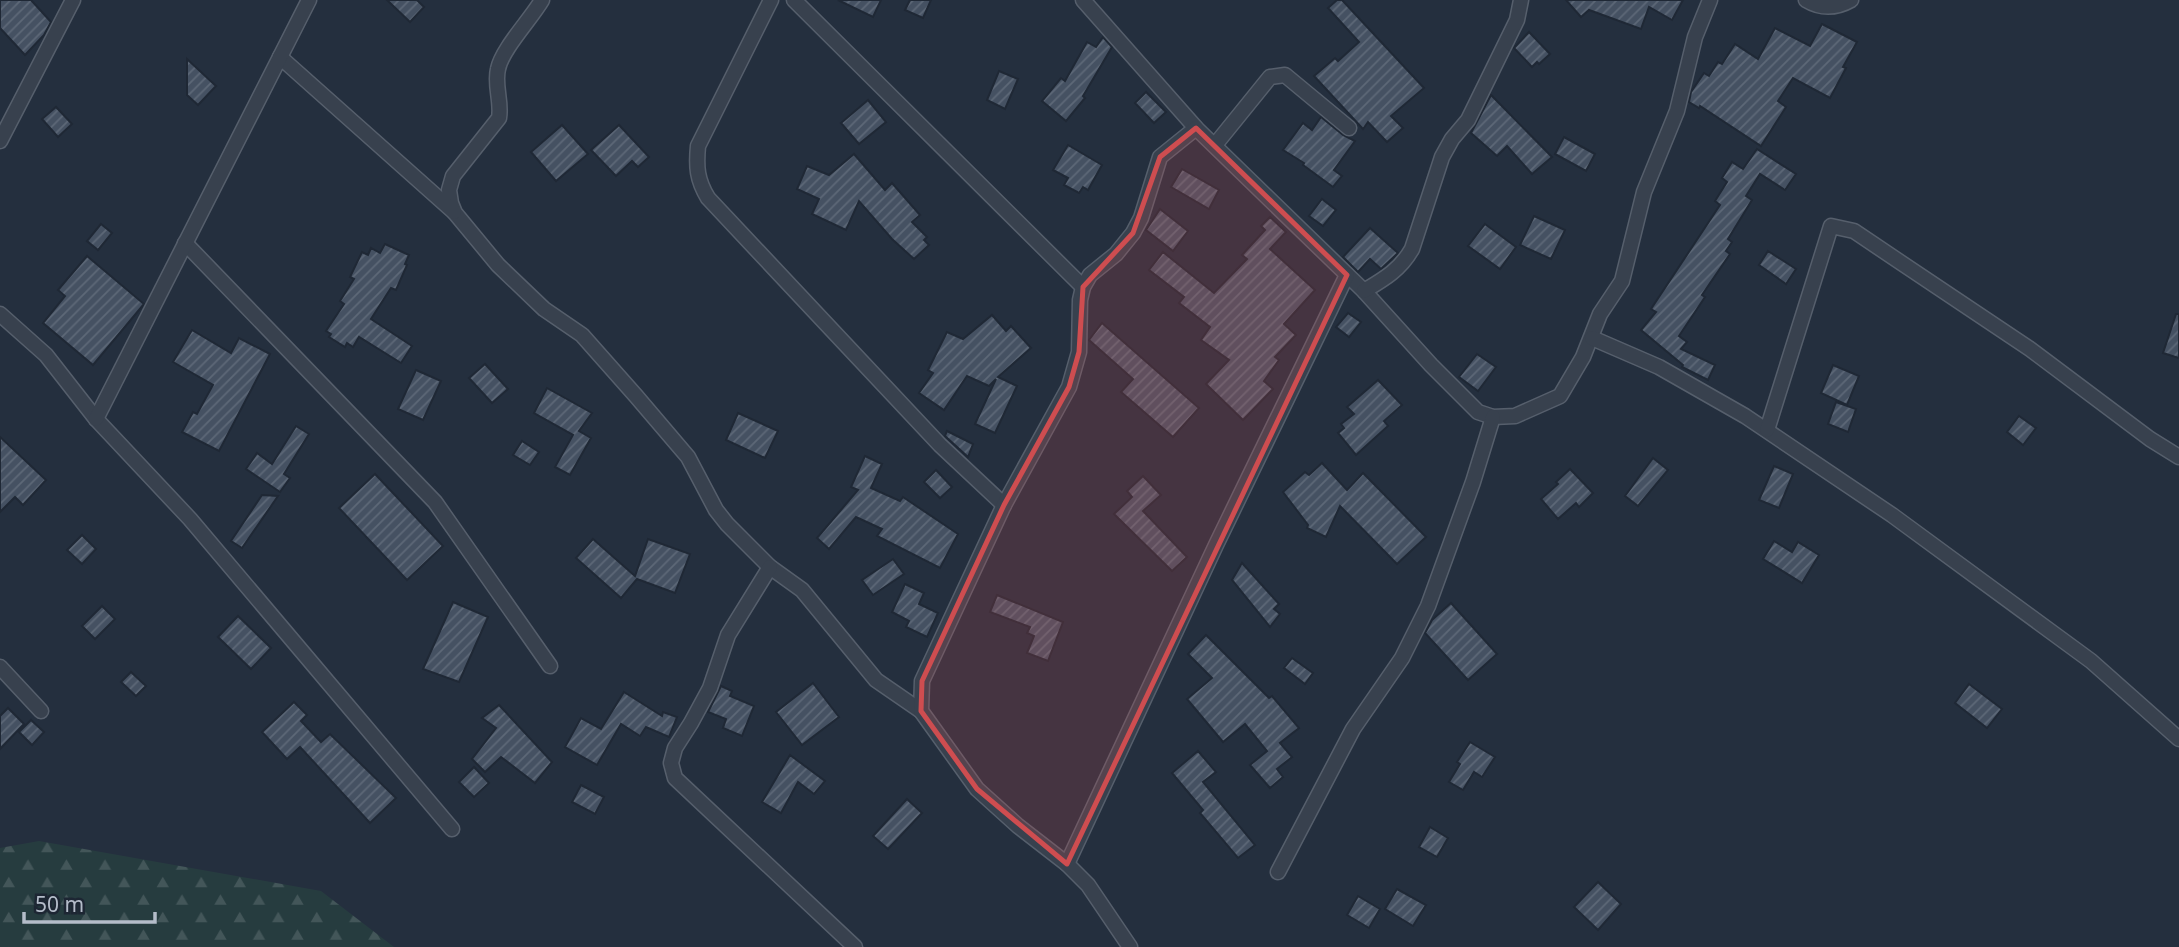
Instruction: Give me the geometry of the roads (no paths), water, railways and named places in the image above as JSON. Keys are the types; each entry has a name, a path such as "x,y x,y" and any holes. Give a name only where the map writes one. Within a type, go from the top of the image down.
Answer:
{"street":[{"path":"0,141 73,0"},
{"path":"96,419 309,0"},
{"path":"455,213 449,190 453,176 499,118 501,109 497,71 502,59 542,0"},
{"path":"771,0 698,146 696,168 700,185 708,198 940,445 1004,505"},
{"path":"794,0 1083,287"},
{"path":"1364,292 1393,274 1412,249 1442,157 1452,139 1468,120 1517,20 1521,0"},
{"path":"1084,1 1196,128 1364,292 1430,365 1478,412 1493,417 1515,416 1560,396 1592,338 1600,314 1622,281 1644,192 1677,111 1695,37 1710,0"},
{"path":"1806,0 1818,7 1835,7 1851,0"},
{"path":"280,57 455,213 498,265 544,309 582,335 688,457 716,510 727,524 770,567 802,590 876,680 921,711 977,789 1018,826 1067,864 1088,885 1130,947"},
{"path":"1215,145 1270,77 1279,74 1285,75 1349,128"},
{"path":"921,711 922,681 1004,505 1069,387 1079,352 1080,300 1083,287 1090,275 1116,254 1133,233 1141,218 1160,156 1196,128"},
{"path":"1767,430 1831,226 1854,231 2030,349 2150,439 2179,457"},
{"path":"185,243 435,502 550,666"},
{"path":"1067,864 1216,545 1347,275"},
{"path":"0,314 46,355 96,419 190,519 452,829"},
{"path":"1592,338 1659,367 1767,430 1892,515 2091,661 2179,739"},
{"path":"1278,872 1353,729 1402,658 1428,606 1473,482 1493,417"},
{"path":"770,567 728,635 709,688 675,748 671,763 675,778 855,947"},
{"path":"0,667 41,711"}]}
